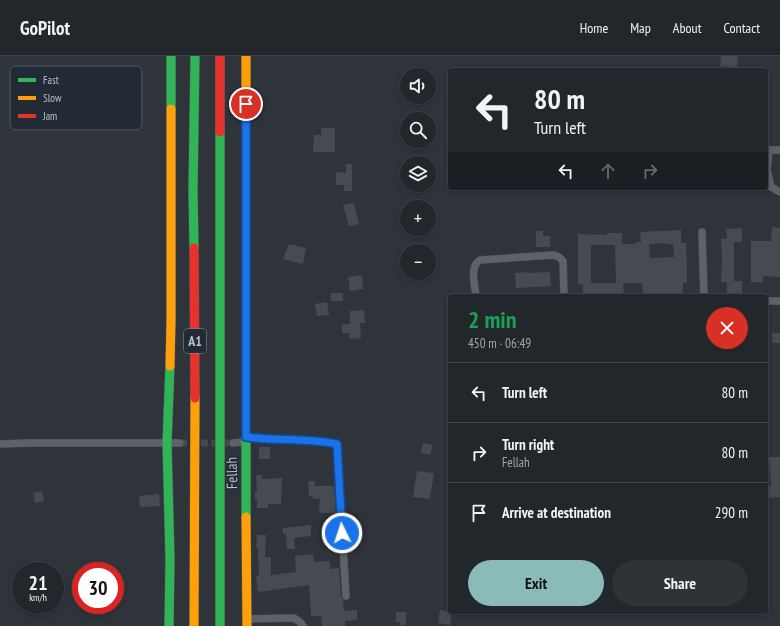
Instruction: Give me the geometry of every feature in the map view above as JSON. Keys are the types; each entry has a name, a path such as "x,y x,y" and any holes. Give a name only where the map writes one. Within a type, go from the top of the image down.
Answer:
{"main road":[{"path":"169,626 170,559 167,443 171,321 171,56"},
{"name":"A1","path":"194,626 195,380 193,191 195,56"},
{"name":"A1","path":"220,56 220,626"},
{"name":"Fellah","path":"246,56 247,623"}],"street":[{"path":"768,160 769,150 780,150"},
{"path":"768,174 771,187 780,192"},
{"path":"702,232 704,294"},
{"path":"476,294 473,268 480,260 554,256 559,257 563,261 564,294"},
{"path":"768,301 780,301"},
{"path":"233,443 246,440 270,440 316,441 337,444 346,596"},
{"path":"0,444 180,443"},
{"path":"247,623 294,618 303,626"}],"building":[{"path":"721,56 738,56 737,67 720,66"},
{"path":"321,128 335,128 335,152 313,152 314,135 321,135"},
{"path":"346,164 352,164 352,191 344,191 344,185 336,185 336,172 346,173"},
{"path":"354,203 359,224 349,226 343,205"},
{"path":"772,227 780,228 780,277 763,276 763,282 751,282 751,241 771,241"},
{"path":"742,228 742,242 734,242 734,281 742,281 742,294 727,294 727,282 721,282 721,239 727,239 726,229"},
{"path":"681,230 681,243 686,243 687,267 687,282 683,283 683,294 643,294 642,283 623,283 624,294 583,294 583,285 578,284 578,234 607,235 607,233 622,233 622,244 636,244 636,242 641,242 640,232","holes":["649,244 673,244 674,257 650,258","591,245 615,245 616,283 591,283"]},
{"path":"536,231 543,231 543,236 550,236 550,247 536,247"},
{"path":"289,244 306,248 303,264 283,259"},
{"path":"550,272 551,286 516,288 515,273"},
{"path":"362,275 363,289 350,291 348,277"},
{"path":"331,293 343,293 343,301 331,301"},
{"path":"327,302 329,315 317,316 315,304"},
{"path":"364,310 365,323 360,323 361,338 349,339 349,333 342,333 342,324 350,324 350,311"},
{"path":"772,333 780,333 780,343 772,343"},
{"path":"423,443 433,445 430,455 421,453"},
{"path":"259,447 270,447 270,459 259,459"},
{"path":"769,457 780,457 780,497 769,498 768,486 771,486"},
{"path":"417,471 434,473 430,499 413,497"},
{"path":"256,475 262,475 262,479 282,478 281,504 268,504 268,508 257,508 257,499 255,499 255,492 257,492"},
{"path":"308,481 315,481 315,486 334,486 336,513 319,513 320,499 313,499 313,497 309,496"},
{"path":"42,491 44,501 35,503 33,493"},
{"path":"159,494 160,506 140,507 139,496"},
{"path":"311,525 311,536 294,538 295,549 287,549 286,534 283,534 283,528"},
{"path":"257,535 266,535 265,557 271,557 271,575 296,572 295,556 313,554 314,562 330,561 330,569 339,568 341,596 344,611 357,610 357,620 345,621 345,626 322,626 321,616 311,616 309,585 258,592 256,576 259,576 258,548 256,548"},
{"path":"440,610 448,612 448,614 452,614 450,625 438,623"},
{"path":"396,612 406,612 406,625 400,625 400,622 396,622"}],"tunnel":[{"path":"180,443 233,443"}],"traffic: fast":[{"path":"171,56 171,109"},
{"path":"194,248 193,191 195,56"},
{"path":"220,132 220,626"},
{"path":"246,210 246,517"},
{"path":"169,626 170,559 167,443 170,366"}],"traffic: slow":[{"path":"246,56 246,210"},
{"path":"170,366 171,109"},
{"path":"194,626 195,398"},
{"path":"246,517 247,626"}],"traffic: jam":[{"path":"220,56 220,132"},
{"path":"194,248 195,398"}],"route":[{"path":"246,104 246,437 270,440 316,441 337,444 342,533"}]}
